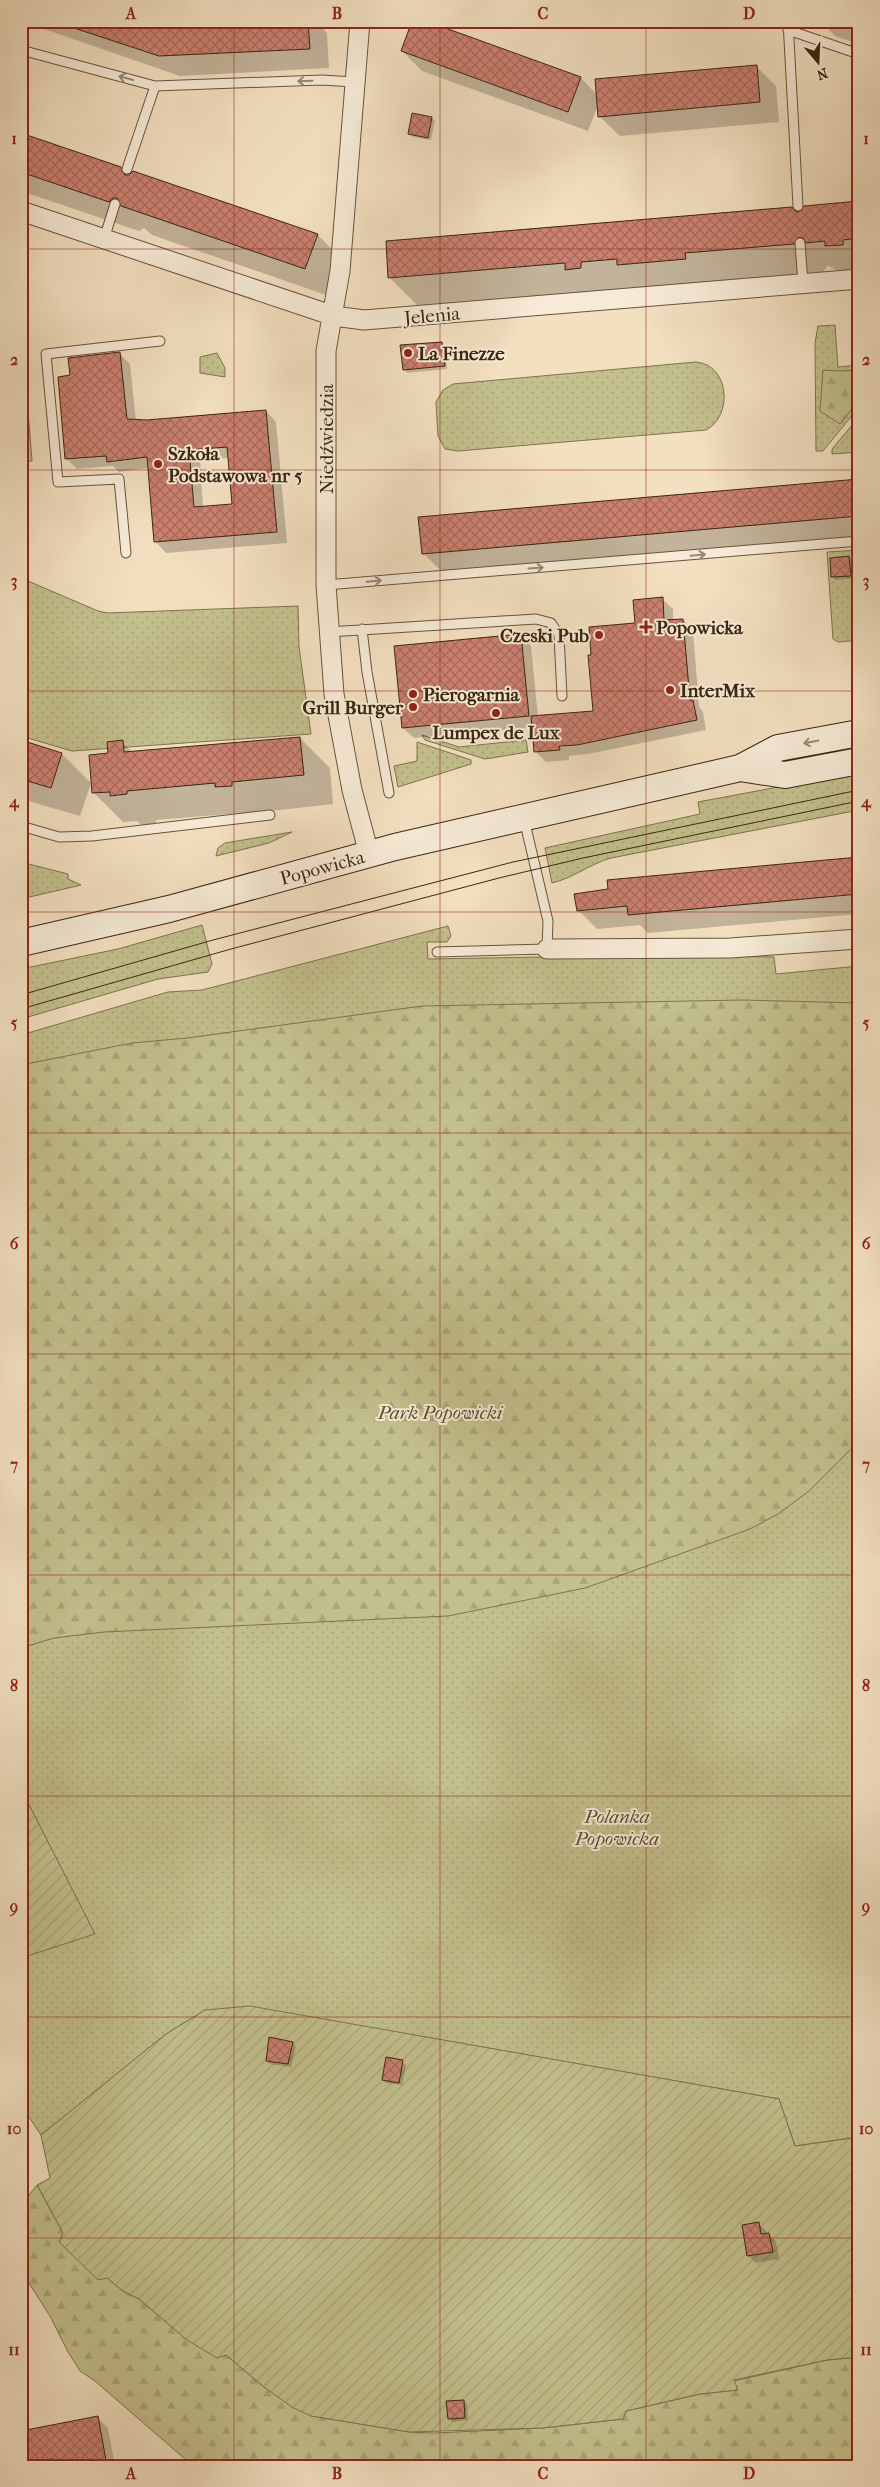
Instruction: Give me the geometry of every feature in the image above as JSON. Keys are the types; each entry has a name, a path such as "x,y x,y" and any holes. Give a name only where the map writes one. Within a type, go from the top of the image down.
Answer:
{"street":[{"name":"Niedźwiedzia","path":"360,21 340,271 334,316 326,351 326,585 334,694 358,816 369,854"},
{"name":"Jelenia","path":"21,211 334,316 364,320 859,279"},
{"name":"Popowicka","path":"21,943 170,908 369,854 524,816 740,768 778,748 859,732"},
{"name":"Popowicka","path":"740,768 786,775 859,761"},
{"path":"547,949 730,948 859,939"}],"lane":[{"path":"798,206 788,26 859,54"},
{"path":"21,50 155,86 322,80 354,82"},
{"path":"127,169 155,86"},
{"path":"104,239 115,204"},
{"path":"800,243 803,283"},
{"path":"126,554 120,479 58,482 46,354 160,341"},
{"path":"326,585 859,541"},
{"path":"328,632 536,619 551,623 559,636 562,696"},
{"path":"362,629 366,672 389,793"},
{"path":"21,826 59,837 92,836 270,815"},
{"path":"437,952 547,949 548,921 524,816"}],"green space":[{"path":"835,325 838,367 859,365 859,407 823,451 816,451 815,343 818,326"},
{"path":"217,353 225,368 225,377 200,373 200,357"},
{"path":"696,362 707,365 716,372 724,392 721,414 715,423 706,430 458,451 445,449 438,436 436,402 443,390 453,384"},
{"path":"823,370 859,370 859,400 840,424 820,411"},
{"path":"21,398 27,398 32,461 21,462"},
{"path":"859,417 859,452 832,454 832,449"},
{"path":"859,550 859,640 838,642 833,639 827,552"},
{"path":"21,578 98,611 107,613 298,606 299,647 311,734 72,751 21,736"},
{"path":"422,735 459,747 526,740 528,752 485,759 425,740"},
{"path":"417,742 471,760 471,764 398,787 394,766 417,761"},
{"path":"859,772 859,810 611,858 552,883 545,848 700,814 698,802"},
{"path":"292,832 269,843 216,856 218,848 225,843"},
{"path":"21,862 68,874 68,879 81,885 21,899"},
{"path":"202,925 212,964 208,972 158,979 21,1019 21,969 118,949"},
{"name":"Park Popowicki","path":"448,926 451,936 447,942 427,942 428,959 664,955 774,957 776,974 859,966 859,2137 795,2146 779,2099 390,2031 205,2010 166,2034 41,2135 21,2105 21,1958 94,1933 21,1789 21,1035 168,992 202,990"},
{"path":"742,1000 859,1003 859,1441 809,1491 778,1514 750,1529 585,1588 448,1616 104,1632 54,1638 21,1648 21,1065 132,1043 187,1038 422,1006"},
{"path":"21,1789 95,1934 21,1958"},
{"path":"250,2006 779,2099 795,2146 859,2137 859,2357 827,2360 734,2380 738,2390 700,2394 626,2411 623,2419 542,2428 409,2432 311,2416 292,2407 264,2387 226,2355 217,2358 187,2340 139,2299 123,2291 107,2278 98,2280 59,2242 63,2233 37,2185 50,2178 41,2135 166,2034 205,2010"},
{"path":"37,2185 63,2233 107,2278 123,2291 139,2299 187,2340 226,2355 264,2387 311,2416 409,2432 434,2433 543,2428 623,2419 626,2411 700,2394 737,2390 734,2381 827,2360 859,2357 859,2466 193,2466 95,2381 80,2371 50,2316 25,2277 21,2263 21,2205"}],"building":[{"path":"65,21 308,21 310,49 159,56 65,25"},
{"path":"412,21 426,21 581,77 568,112 401,51"},
{"path":"757,65 760,102 598,117 595,79"},
{"path":"412,113 432,117 428,138 408,134"},
{"path":"21,133 121,167 125,175 129,175 133,171 318,234 305,269 121,206 117,198 113,198 109,202 21,172"},
{"path":"859,201 859,238 843,240 843,245 825,246 825,241 806,243 803,238 799,237 794,244 685,253 686,259 617,265 617,259 581,262 581,268 565,270 565,263 388,278 386,241 792,207 795,211 799,212 804,206"},
{"path":"442,342 445,366 403,370 400,345"},
{"path":"120,352 127,419 147,420 266,410 277,532 154,542 147,457 107,462 106,456 65,459 58,377 70,375 68,358","holes":["227,447 232,504 194,507 189,450"]},
{"path":"859,479 859,516 422,554 418,517"},
{"path":"849,556 851,576 831,577 830,558"},
{"path":"663,597 664,620 683,619 690,700 693,700 697,720 577,745 559,746 560,750 534,752 531,716 593,711 588,655 591,655 589,627 635,623 633,600"},
{"path":"521,634 529,716 402,728 394,646"},
{"path":"300,737 304,775 232,782 232,786 215,787 215,783 127,791 127,794 110,796 110,792 92,793 89,755 108,753 107,742 123,740 124,752"},
{"path":"21,740 62,753 51,788 21,779"},
{"path":"859,857 859,894 628,915 627,906 577,911 574,894 608,889 607,880"},
{"path":"269,2037 293,2042 288,2064 266,2061"},
{"path":"386,2057 403,2060 399,2083 382,2080"},
{"path":"759,2222 761,2234 769,2233 773,2252 747,2256 742,2225"},
{"path":"464,2400 465,2418 448,2419 446,2401"},
{"path":"98,2416 107,2466 54,2466 53,2459 25,2463 21,2431"}],"tram line":[{"path":"21,995 213,940 513,862 859,790"},
{"path":"21,1009 231,949 499,878 583,858 859,801"}],"place":[{"name":"La Finezze","path":"408,353"},
{"name":"Szkoła Podstawowa nr 5","path":"158,464"},
{"name":"Popowicka","path":"646,627"},
{"name":"Czeski Pub","path":"599,635"},
{"name":"InterMix","path":"670,690"},
{"name":"Pierogarnia","path":"413,694"},
{"name":"Grill Burger","path":"413,707"},
{"name":"Lumpex de Lux","path":"496,713"}],"park label":[{"name":"Polanka Popowicka","path":"617,1827"}]}
